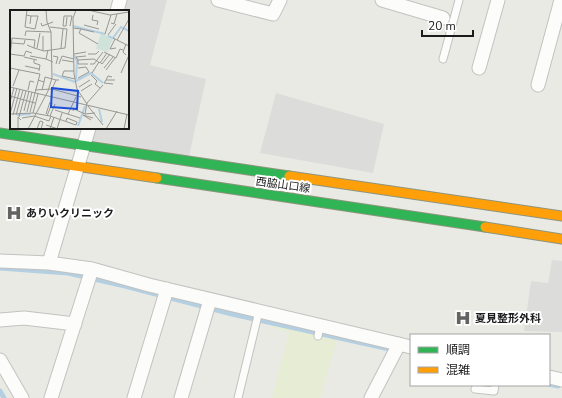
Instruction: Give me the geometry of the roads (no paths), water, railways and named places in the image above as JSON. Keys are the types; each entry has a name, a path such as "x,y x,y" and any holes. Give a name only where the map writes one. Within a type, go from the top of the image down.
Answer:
{"street":[{"path":"117,10 120,0"},
{"path":"218,0 273,14 280,0"},
{"path":"382,0 443,18"},
{"path":"479,68 498,0"},
{"path":"538,85 561,0"},
{"path":"49,263 89,129"},
{"name":"西脇山口線","path":"0,133 562,216"},
{"name":"西脇山口線","path":"0,155 562,239"},
{"path":"0,261 49,263 208,306 258,314 319,331 400,349 371,398"},
{"path":"52,398 90,275"},
{"path":"134,398 165,295"},
{"path":"181,398 208,306"},
{"path":"0,320 24,318 75,324"},
{"path":"0,360 22,398"},
{"path":"550,377 562,380"}],"lane":[{"path":"443,59 459,0"},
{"path":"238,398 258,314"},
{"path":"475,389 494,391 496,386"}],"waterway":[{"path":"0,268 68,273 125,286 232,314 394,350"},
{"path":"550,384 558,386"},
{"path":"0,391 4,398"}],"place":[{"name":"ありいクリニック","path":"14,213"},
{"name":"夏見整形外科","path":"463,318"}]}
